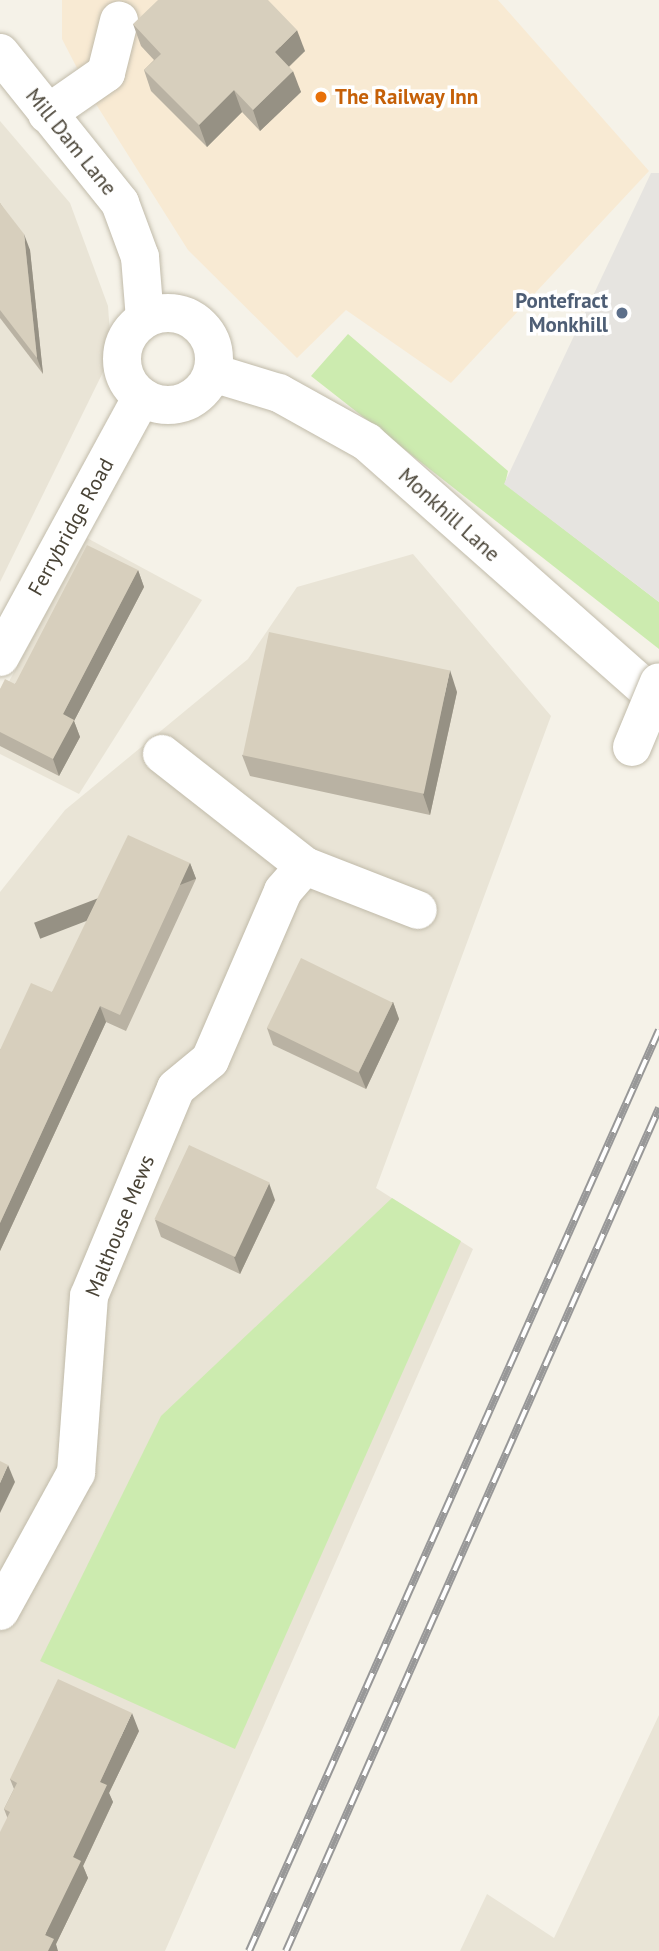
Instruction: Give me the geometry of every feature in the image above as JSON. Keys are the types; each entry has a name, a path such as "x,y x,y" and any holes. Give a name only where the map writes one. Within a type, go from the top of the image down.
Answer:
{"street":[{"path":"47,114 106,74 118,21"},
{"name":"Mill Dam Lane","path":"0,53 120,203 140,257 145,319"},
{"path":"175,313 203,328 215,357 213,373 206,387 180,404 165,406 142,397 128,384 122,355 126,340 145,319 175,313"},
{"name":"Monkhill Lane","path":"213,373 279,393 367,442 659,699"},
{"name":"Ferrybridge Road","path":"0,657 142,397"},
{"path":"632,747 659,682"},
{"path":"162,754 305,866 418,910"},
{"name":"Malthouse Mews","path":"0,1611 76,1472 94,1285 176,1087 210,1060 283,891 305,866"}],"shaded area":[{"path":"62,0 498,0 649,171 451,383 346,310 297,358 188,250 94,101 62,39"},
{"path":"0,121 70,203 108,306 110,334 107,364 0,582"},
{"name":"Pontefract Monkhill","path":"651,173 659,173 659,602 504,484"},
{"path":"87,538 202,600 79,794 0,754 0,698"},
{"path":"413,554 551,716 376,1188 473,1249 165,1951 0,1951 0,892 65,810 248,659 297,587"},
{"path":"659,1715 659,1951 460,1951 487,1894 554,1938"}],"green space":[{"path":"348,334 508,471 505,484 659,602 659,649 311,376"},
{"path":"392,1198 461,1241 235,1749 40,1661 161,1416"}],"building":[{"path":"158,0 268,0 297,30 275,52 293,71 253,110 234,90 199,125 144,70 161,54 133,24"},
{"path":"0,203 24,234 37,358 0,310"},
{"path":"87,545 138,570 63,714 74,720 53,759 0,732 0,689 5,679 15,684"},
{"path":"269,632 450,670 424,794 243,755"},
{"path":"128,835 190,863 120,1015 100,1006 0,1223 0,1050 31,983 52,992"},
{"path":"301,958 393,1003 358,1073 267,1028"},
{"path":"189,1145 270,1183 235,1257 154,1219"},
{"path":"0,1461 8,1465 0,1483"},
{"path":"58,1679 132,1713 100,1782 107,1785 73,1857 81,1861 45,1935 54,1939 48,1951 0,1951 0,1832 10,1812 4,1809 17,1783 10,1779"}],"railway":[{"path":"249,1951 659,1030"},
{"path":"286,1951 659,1108"}],"place":[{"name":"The Railway Inn","path":"321,97"},
{"name":"Pontefract Monkhill","path":"622,313"}]}
